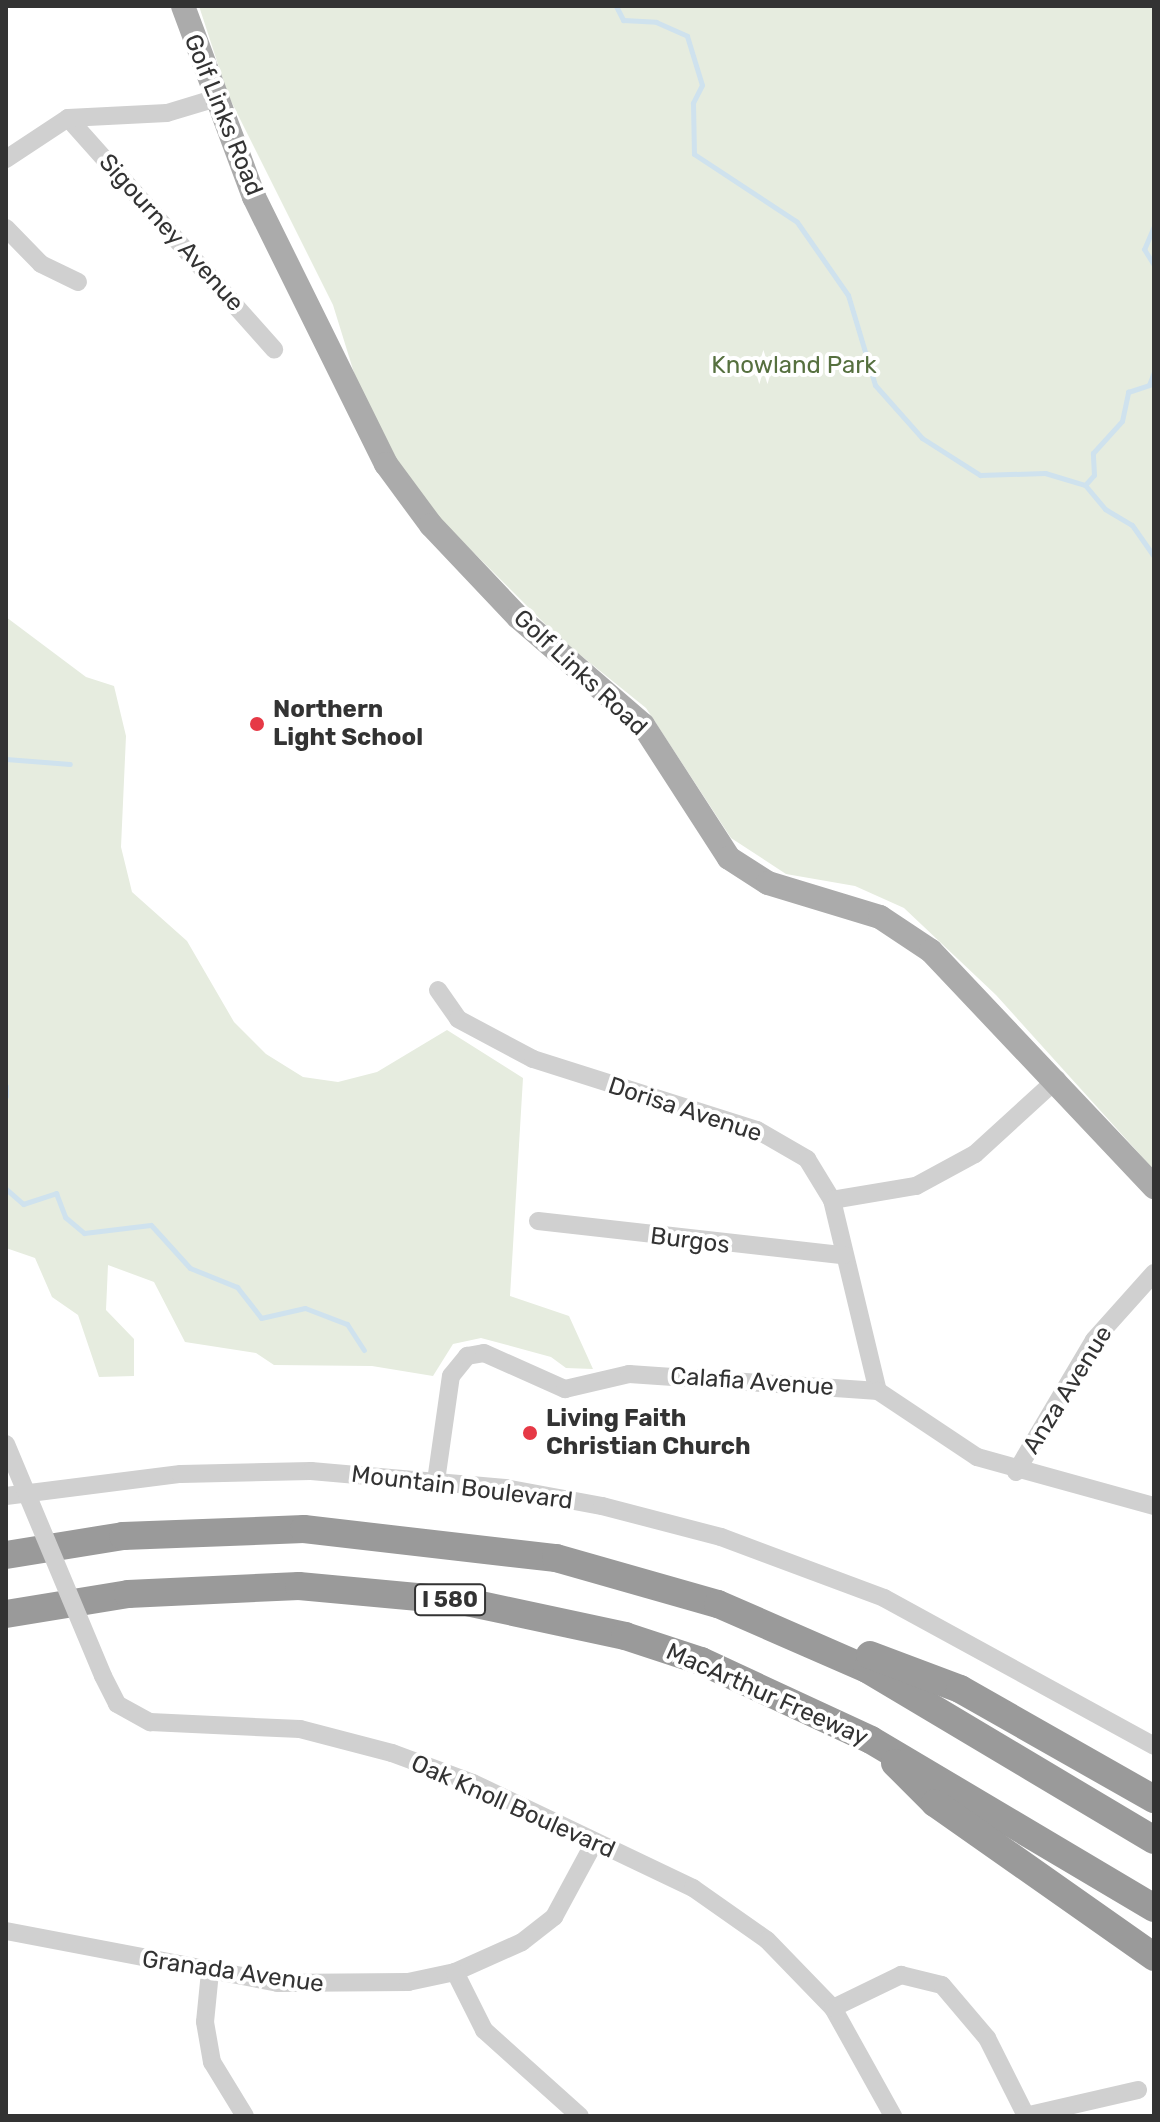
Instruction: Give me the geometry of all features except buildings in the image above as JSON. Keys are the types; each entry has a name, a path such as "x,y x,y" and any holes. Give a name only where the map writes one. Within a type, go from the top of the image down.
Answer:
{"highway":[{"name":"I 580","path":"6,1555 213,1529 389,1533 556,1558 718,1604 940,1708 1154,1840"},
{"name":"MacArthur Freeway","path":"6,1614 212,1588 299,1586 462,1601 625,1636 701,1661 871,1740 1154,1908"},
{"path":"718,1604 960,1689 1154,1799"},
{"path":"871,1740 935,1803 1154,1957"}],"main road":[{"path":"172,6 190,34"},
{"name":"Golf Links Road","path":"183,6 213,99 350,395 431,525 518,617 643,725 729,858 768,883 880,917 931,951 1057,1079 1154,1187"}],"street":[{"path":"6,159 68,118 167,113 213,99"},
{"name":"Sigourney Avenue","path":"68,118 274,349"},
{"path":"6,228 41,264 78,282"},
{"name":"Dorisa Avenue","path":"438,990 458,1019 533,1059 757,1130 807,1159 832,1200 878,1391"},
{"path":"832,1200 916,1186 975,1154 1057,1079"},
{"name":"Burgos","path":"538,1221 843,1255"},
{"name":"Anza Avenue","path":"1016,1472 1094,1340 1154,1273"},
{"name":"Calafia Avenue","path":"436,1481 451,1376 475,1353 519,1364 565,1389 629,1374 878,1391 977,1457 1016,1472 1154,1506"},
{"name":"Oak Knoll Boulevard","path":"6,1444 117,1704 150,1722 300,1729 392,1753 693,1888 767,1940 833,2008 893,2116"},
{"name":"Mountain Boulevard","path":"6,1496 234,1472 436,1481 602,1506 778,1556 931,1621 1154,1746"},
{"name":"Granada Avenue","path":"6,1931 210,1972 343,1987 455,1972 502,1954 554,1917 594,1843"},
{"path":"210,1972 205,2022 212,2062 245,2116"},
{"path":"455,1972 484,2030 580,2116"},
{"path":"833,2008 901,1975 942,1985 987,2038 1026,2116 1138,2090"}],"green space":[{"name":"Knowland Park","path":"199,6 1154,6 1154,1170 996,995 904,908 855,886 786,874 731,838 646,708 558,637 435,514 394,457 355,376 333,305 228,95"},
{"path":"6,617 86,677 114,686 126,736 121,847 132,892 187,941 234,1022 266,1054 303,1077 338,1082 377,1072 447,1030 523,1078 510,1296 569,1316 593,1369 566,1368 551,1357 481,1338 453,1344 433,1376 372,1366 274,1365 256,1353 185,1342 154,1282 108,1265 106,1310 134,1339 134,1376 99,1377 78,1315 52,1297 35,1258 6,1248"}],"waterway":[{"path":"616,6 623,20 656,22 687,36 702,85 693,103 694,154 797,222 848,295 875,385 922,438 980,475 1045,473 1085,485 1105,509 1132,525 1154,557"},
{"path":"1154,226 1144,249 1154,265"},
{"path":"1085,485 1094,475 1093,453 1122,421 1128,392 1149,385 1154,372"},
{"path":"6,759 70,764"},
{"path":"6,1086 6,1096"},
{"path":"6,1189 23,1204 56,1193 65,1217 84,1233 151,1225 190,1268 237,1287 261,1318 305,1308 347,1324 364,1350"}],"place":[{"name":"Northern Light School","path":"257,724"},
{"name":"Living Faith Christian Church","path":"530,1433"}]}
